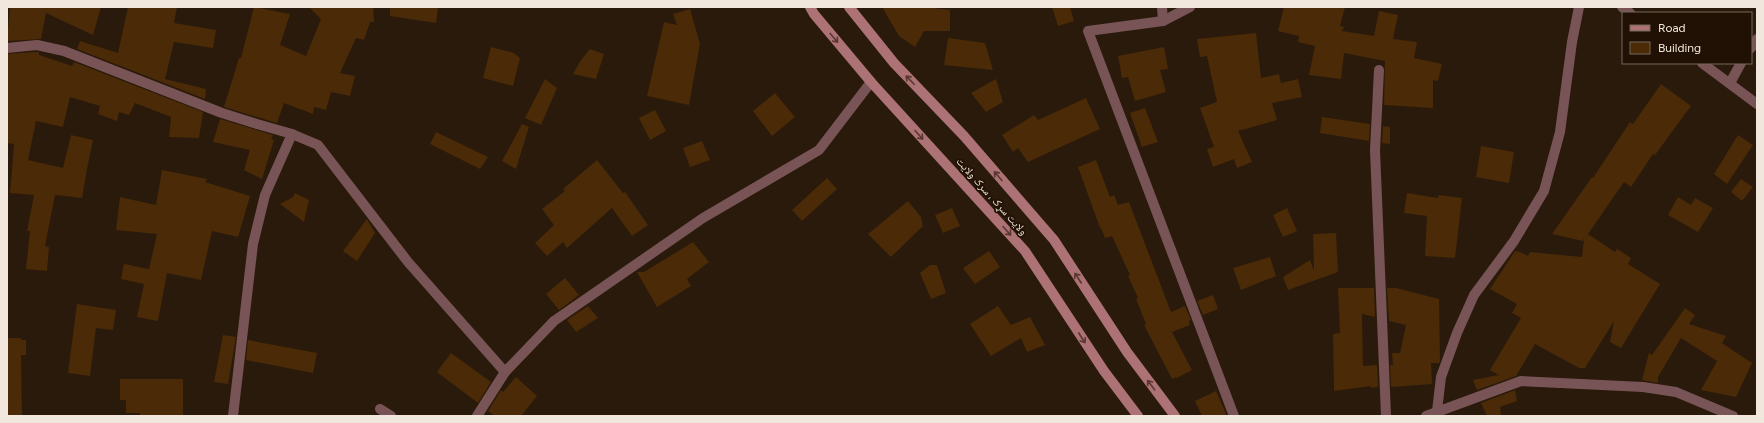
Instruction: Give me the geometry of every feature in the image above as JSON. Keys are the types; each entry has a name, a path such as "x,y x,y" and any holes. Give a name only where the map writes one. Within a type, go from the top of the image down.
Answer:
{"main road":[{"name":"ولایت سړک ، سرک ولایت","path":"810,7 814,14 871,82 1026,251 1104,371 1138,416"},
{"name":"ولایت سړک ، سرک ولایت","path":"849,7 894,63 964,136 1054,240 1127,352 1175,416"}],"street":[{"path":"1162,7 1163,21"},
{"path":"1190,7 1163,21 1088,31 1234,416"},
{"path":"1437,411 1441,376 1457,333 1474,295 1514,240 1544,191 1560,132 1572,42 1579,7"},
{"path":"7,48 37,45 64,51 222,113 292,134 318,145 408,262 505,372"},
{"path":"1703,64 1757,104"},
{"path":"1730,83 1740,64"},
{"path":"1379,70 1375,150 1386,416"},
{"path":"477,416 505,372 554,321 704,218 818,150 871,82"},
{"path":"233,416 253,244 265,195 292,134"},
{"path":"1426,416 1521,381 1642,387 1676,392 1733,416"},
{"path":"380,409 391,416"}],"building":[{"path":"10,7 101,7 93,35 46,13 41,39 7,41"},
{"path":"128,7 177,7 174,23 216,30 213,48 174,42 165,79 206,89 205,99 77,49 80,41 118,53"},
{"path":"254,7 290,14 280,45 306,56 321,19 309,7 373,7 374,22 370,22 364,40 356,38 340,73 355,76 350,96 331,92 326,110 314,107 313,114 284,103 277,123 224,107 239,58 241,58"},
{"path":"390,7 438,7 436,23 390,16"},
{"path":"882,7 926,7 950,10 950,31 924,31 915,47 899,36"},
{"path":"1052,7 1070,7 1074,21 1058,26"},
{"path":"1284,7 1345,7 1340,26 1344,27 1342,31 1374,36 1379,11 1398,15 1393,39 1417,42 1414,58 1442,64 1438,81 1433,80 1433,108 1384,105 1385,61 1344,53 1341,79 1309,75 1315,46 1298,42 1299,36 1278,31"},
{"path":"690,9 700,44 689,105 647,96 664,22 677,25 673,14"},
{"path":"1256,33 1261,78 1279,74 1281,83 1298,79 1302,97 1272,103 1277,120 1238,131 1252,162 1237,168 1234,159 1213,167 1207,149 1214,147 1200,108 1217,102 1207,56 1200,57 1197,39"},
{"path":"948,38 985,43 993,70 944,65"},
{"path":"491,47 514,53 520,58 513,86 483,78"},
{"path":"1164,47 1168,69 1160,70 1166,92 1135,101 1128,77 1122,78 1118,56"},
{"path":"590,49 604,54 596,79 573,74 581,60"},
{"path":"39,52 39,55 72,66 74,62 203,112 199,138 169,137 171,117 135,103 129,115 119,112 117,121 98,114 100,106 70,97 63,127 36,121 28,160 63,168 71,135 93,140 82,198 55,195 45,246 49,247 47,271 26,269 30,231 27,231 34,195 10,193 14,144 7,143 7,54"},
{"path":"545,79 557,88 541,125 525,118"},
{"path":"996,79 1003,102 986,112 971,93"},
{"path":"1661,84 1691,106 1655,155 1653,154 1631,187 1624,182 1588,234 1615,252 1617,249 1631,258 1628,264 1660,284 1621,348 1610,342 1614,321 1585,368 1579,368 1535,344 1516,376 1477,390 1473,380 1499,375 1490,370 1521,318 1512,313 1517,304 1490,289 1515,251 1528,256 1530,252 1582,257 1584,239 1583,241 1552,234 1592,177 1593,178 1630,122 1633,124"},
{"path":"775,93 795,117 772,136 753,111"},
{"path":"1086,98 1100,129 1028,162 1018,148 1013,152 1002,135 1034,115 1038,120"},
{"path":"1145,108 1158,142 1142,147 1130,113"},
{"path":"655,110 666,131 650,140 639,118"},
{"path":"1322,117 1370,124 1369,141 1320,133"},
{"path":"220,119 273,135 271,139 274,140 262,179 244,170 250,150 213,142"},
{"path":"522,124 529,127 516,169 502,161"},
{"path":"1383,126 1390,127 1390,144 1382,143"},
{"path":"436,132 488,157 480,169 430,144"},
{"path":"1738,135 1753,145 1727,184 1714,174"},
{"path":"702,141 710,160 690,167 683,148"},
{"path":"1481,146 1514,152 1509,183 1476,177"},
{"path":"597,160 623,193 625,192 648,225 632,236 612,208 567,248 563,242 547,256 535,243 554,225 542,209 565,191 563,189"},
{"path":"1096,160 1110,197 1114,195 1118,205 1129,202 1171,312 1185,306 1191,320 1189,321 1190,325 1172,332 1192,370 1177,378 1172,379 1144,325 1146,324 1136,299 1138,298 1128,276 1130,275 1112,236 1105,238 1100,228 1078,167"},
{"path":"162,170 207,179 205,182 250,196 238,237 212,231 201,280 167,273 158,321 137,317 144,284 121,279 124,264 149,269 157,234 116,230 120,197 156,205"},
{"path":"827,178 837,189 802,221 792,210"},
{"path":"1741,179 1753,187 1742,201 1731,192"},
{"path":"295,193 309,200 304,222 280,204 293,197"},
{"path":"1407,193 1438,198 1439,195 1462,198 1455,258 1425,256 1427,216 1404,213"},
{"path":"1678,197 1691,205 1695,198 1713,208 1698,232 1668,215"},
{"path":"908,201 921,217 923,226 891,257 868,234"},
{"path":"952,208 960,226 943,233 935,215"},
{"path":"1287,208 1297,231 1283,237 1273,215"},
{"path":"367,219 375,233 357,261 343,251"},
{"path":"1336,233 1338,272 1288,290 1283,277 1310,260 1314,271 1313,234"},
{"path":"693,242 709,262 687,279 691,286 657,307 637,272 644,272"},
{"path":"989,251 1000,267 975,284 963,268"},
{"path":"1270,257 1276,276 1241,290 1233,268"},
{"path":"930,265 937,265 946,293 931,299 920,273"},
{"path":"565,278 579,295 559,310 546,294"},
{"path":"1338,288 1374,288 1375,317 1362,314 1363,366 1377,365 1378,387 1371,388 1371,386 1334,391 1333,334 1340,333"},
{"path":"1387,288 1396,288 1439,299 1440,361 1439,363 1431,363 1432,384 1391,387 1390,365 1393,365 1392,353 1400,353 1406,325 1389,321"},
{"path":"1213,295 1218,309 1203,315 1197,301"},
{"path":"77,304 116,310 113,330 96,328 90,376 68,373"},
{"path":"588,306 598,318 576,332 567,320"},
{"path":"998,306 1011,325 1030,317 1045,345 1027,352 1021,338 991,356 970,324"},
{"path":"1685,308 1695,315 1689,324 1726,336 1722,343 1752,363 1736,397 1701,390 1717,361 1681,338 1658,377 1658,383 1642,380 1649,353 1652,355"},
{"path":"223,335 236,337 228,384 214,382"},
{"path":"7,338 21,338 21,340 26,340 26,355 21,355 22,415 7,416"},
{"path":"248,340 317,353 313,373 246,360"},
{"path":"451,353 491,382 478,403 437,372"},
{"path":"516,377 537,396 521,416 495,416 488,411 501,390 503,392"},
{"path":"120,379 183,379 183,416 140,416 140,413 126,413 126,400 120,400"},
{"path":"1515,390 1517,401 1500,407 1501,416 1487,416 1481,403"},
{"path":"1216,391 1227,416 1202,416 1195,401"}]}
